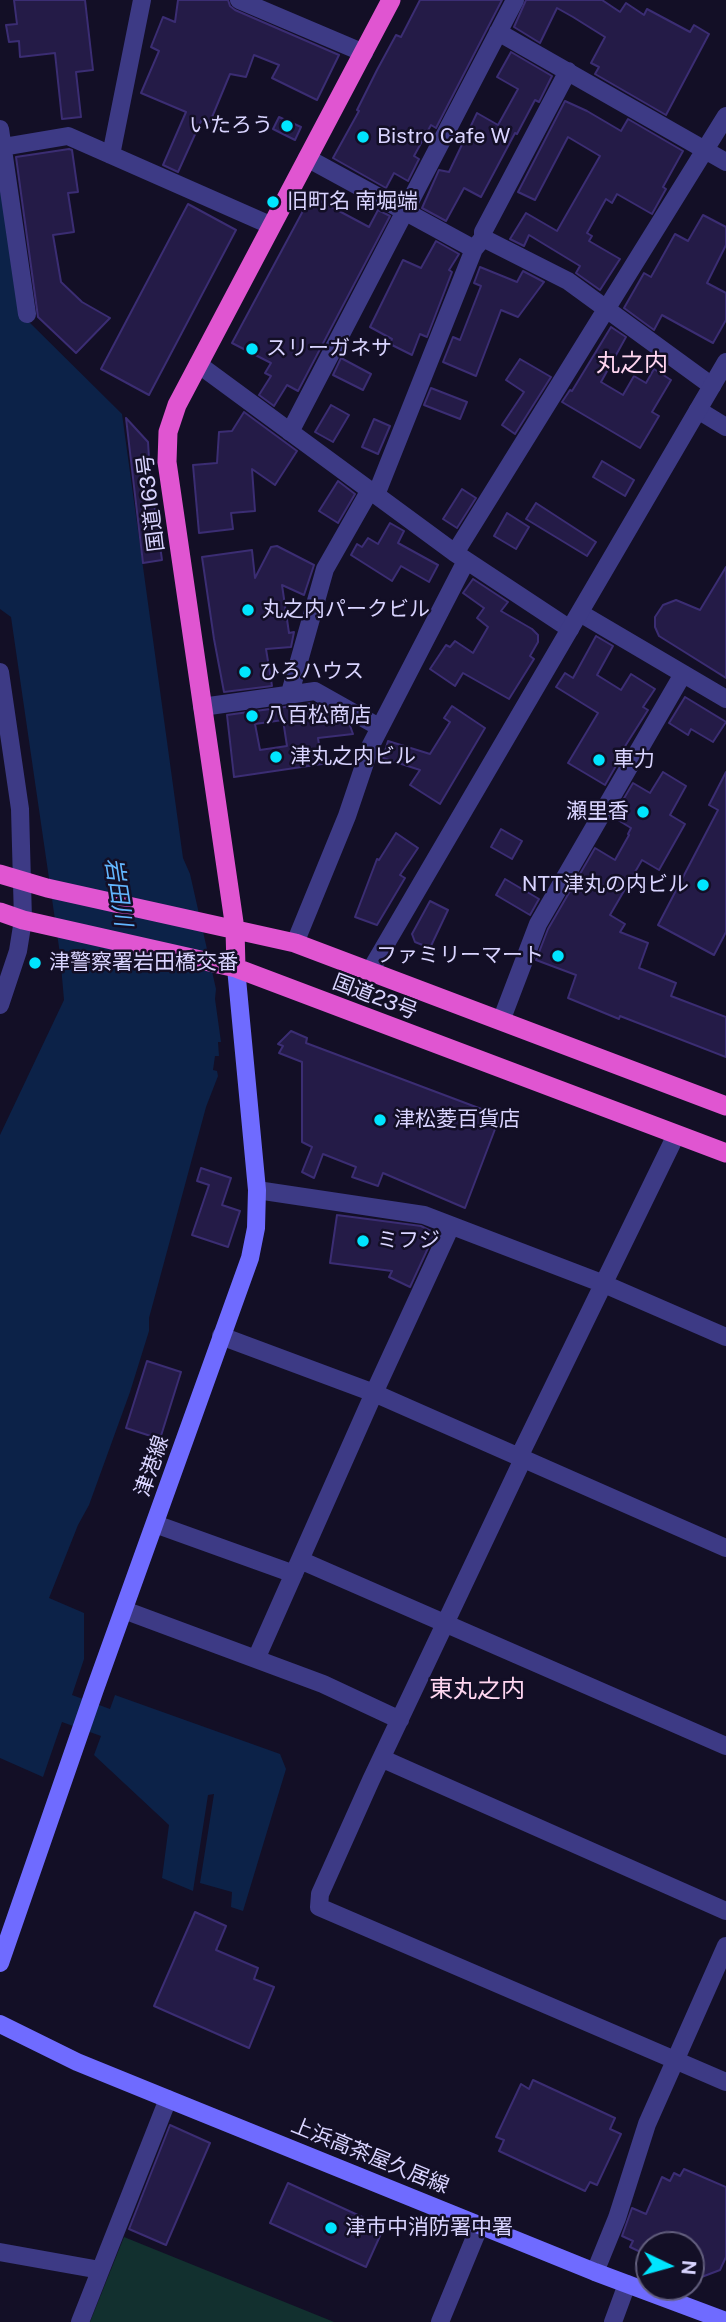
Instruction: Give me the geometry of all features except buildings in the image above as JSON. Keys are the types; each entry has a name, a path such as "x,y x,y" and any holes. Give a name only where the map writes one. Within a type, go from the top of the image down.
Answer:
{"highway":[{"name":"国道163号","path":"228,966 230,928 166,447 169,423 270,225 391,0"},
{"name":"国道23号","path":"0,874 47,888 295,943 726,1106"},
{"name":"国道23号","path":"0,912 32,922 228,966 726,1153"}],"main road":[{"name":"津港線","path":"0,1963 94,1689 250,1258 256,1228 257,1190 228,966"},
{"name":"上浜高茶屋久居線","path":"0,2024 76,2062 595,2272 726,2321"}],"street":[{"path":"111,155 142,0"},
{"path":"239,0 364,53"},
{"path":"290,432 514,0"},
{"path":"498,32 726,162"},
{"path":"290,693 326,569 373,493 483,232 568,71"},
{"path":"295,943 347,816 370,745 461,557 606,309 726,116"},
{"path":"27,314 1,138 68,136 270,225"},
{"path":"307,158 405,212 568,281 712,386"},
{"path":"370,971 726,362"},
{"path":"198,364 461,557 575,621 726,698"},
{"path":"698,410 726,427"},
{"path":"0,672 20,810 22,880 32,922 18,951 0,1005"},
{"path":"501,1021 538,924 683,674"},
{"path":"202,707 315,691 379,727"},
{"path":"676,1135 521,1458 320,1894 319,1907 726,2082"},
{"path":"257,1190 424,1215 604,1284 726,1337"},
{"path":"256,1659 451,1226"},
{"path":"221,1336 374,1393 726,1548"},
{"path":"155,1524 297,1567 445,1624 726,1746"},
{"path":"124,1610 323,1684 400,1720"},
{"path":"383,1759 726,1911"},
{"path":"595,2272 617,2218 647,2124 726,1946"},
{"path":"80,2322 168,2099"},
{"path":"440,2322 480,2225"},
{"path":"0,2252 100,2270"},
{"path":"612,2322 627,2284"}],"green space":[{"path":"124,2237 334,2322 90,2322"}],"water":[{"name":"岩田川","path":"0,173 22,315 122,414 183,858 190,874 216,989 221,1042 218,1042 219,1056 215,1056 213,1070 217,1071 218,1076 206,1107 149,1318 149,1331 89,1505 78,1525 49,1598 84,1613 84,1659 72,1695 110,1709 115,1695 280,1754 286,1769 243,1911 231,1907 232,1892 200,1883 214,1794 208,1795 193,1891 162,1878 169,1825 94,1755 101,1736 62,1722 43,1777 0,1758 0,1135 64,1000 60,954 11,617 0,609"}],"place":[{"name":"いたろう","path":"287,126"},
{"name":"Bistro Cafe W","path":"363,137"},
{"name":"旧町名 南堀端","path":"273,202"},
{"name":"スリーガネサ","path":"252,349"},
{"name":"丸之内パークビル","path":"248,610"},
{"name":"ひろハウス","path":"245,672"},
{"name":"八百松商店","path":"252,716"},
{"name":"津丸之内ビル","path":"276,757"},
{"name":"車力","path":"599,760"},
{"name":"瀬里香","path":"643,812"},
{"name":"NTT津丸の内ビル","path":"703,885"},
{"name":"ファミリーマート","path":"558,956"},
{"name":"津警察署岩田橋交番","path":"35,963"},
{"name":"津松菱百貨店","path":"380,1120"},
{"name":"ミフジ","path":"363,1241"},
{"name":"津市中消防署中署","path":"331,2228"}],"district":[{"name":"丸之内","path":"632,364"},
{"name":"東丸之内","path":"477,1690"}]}
